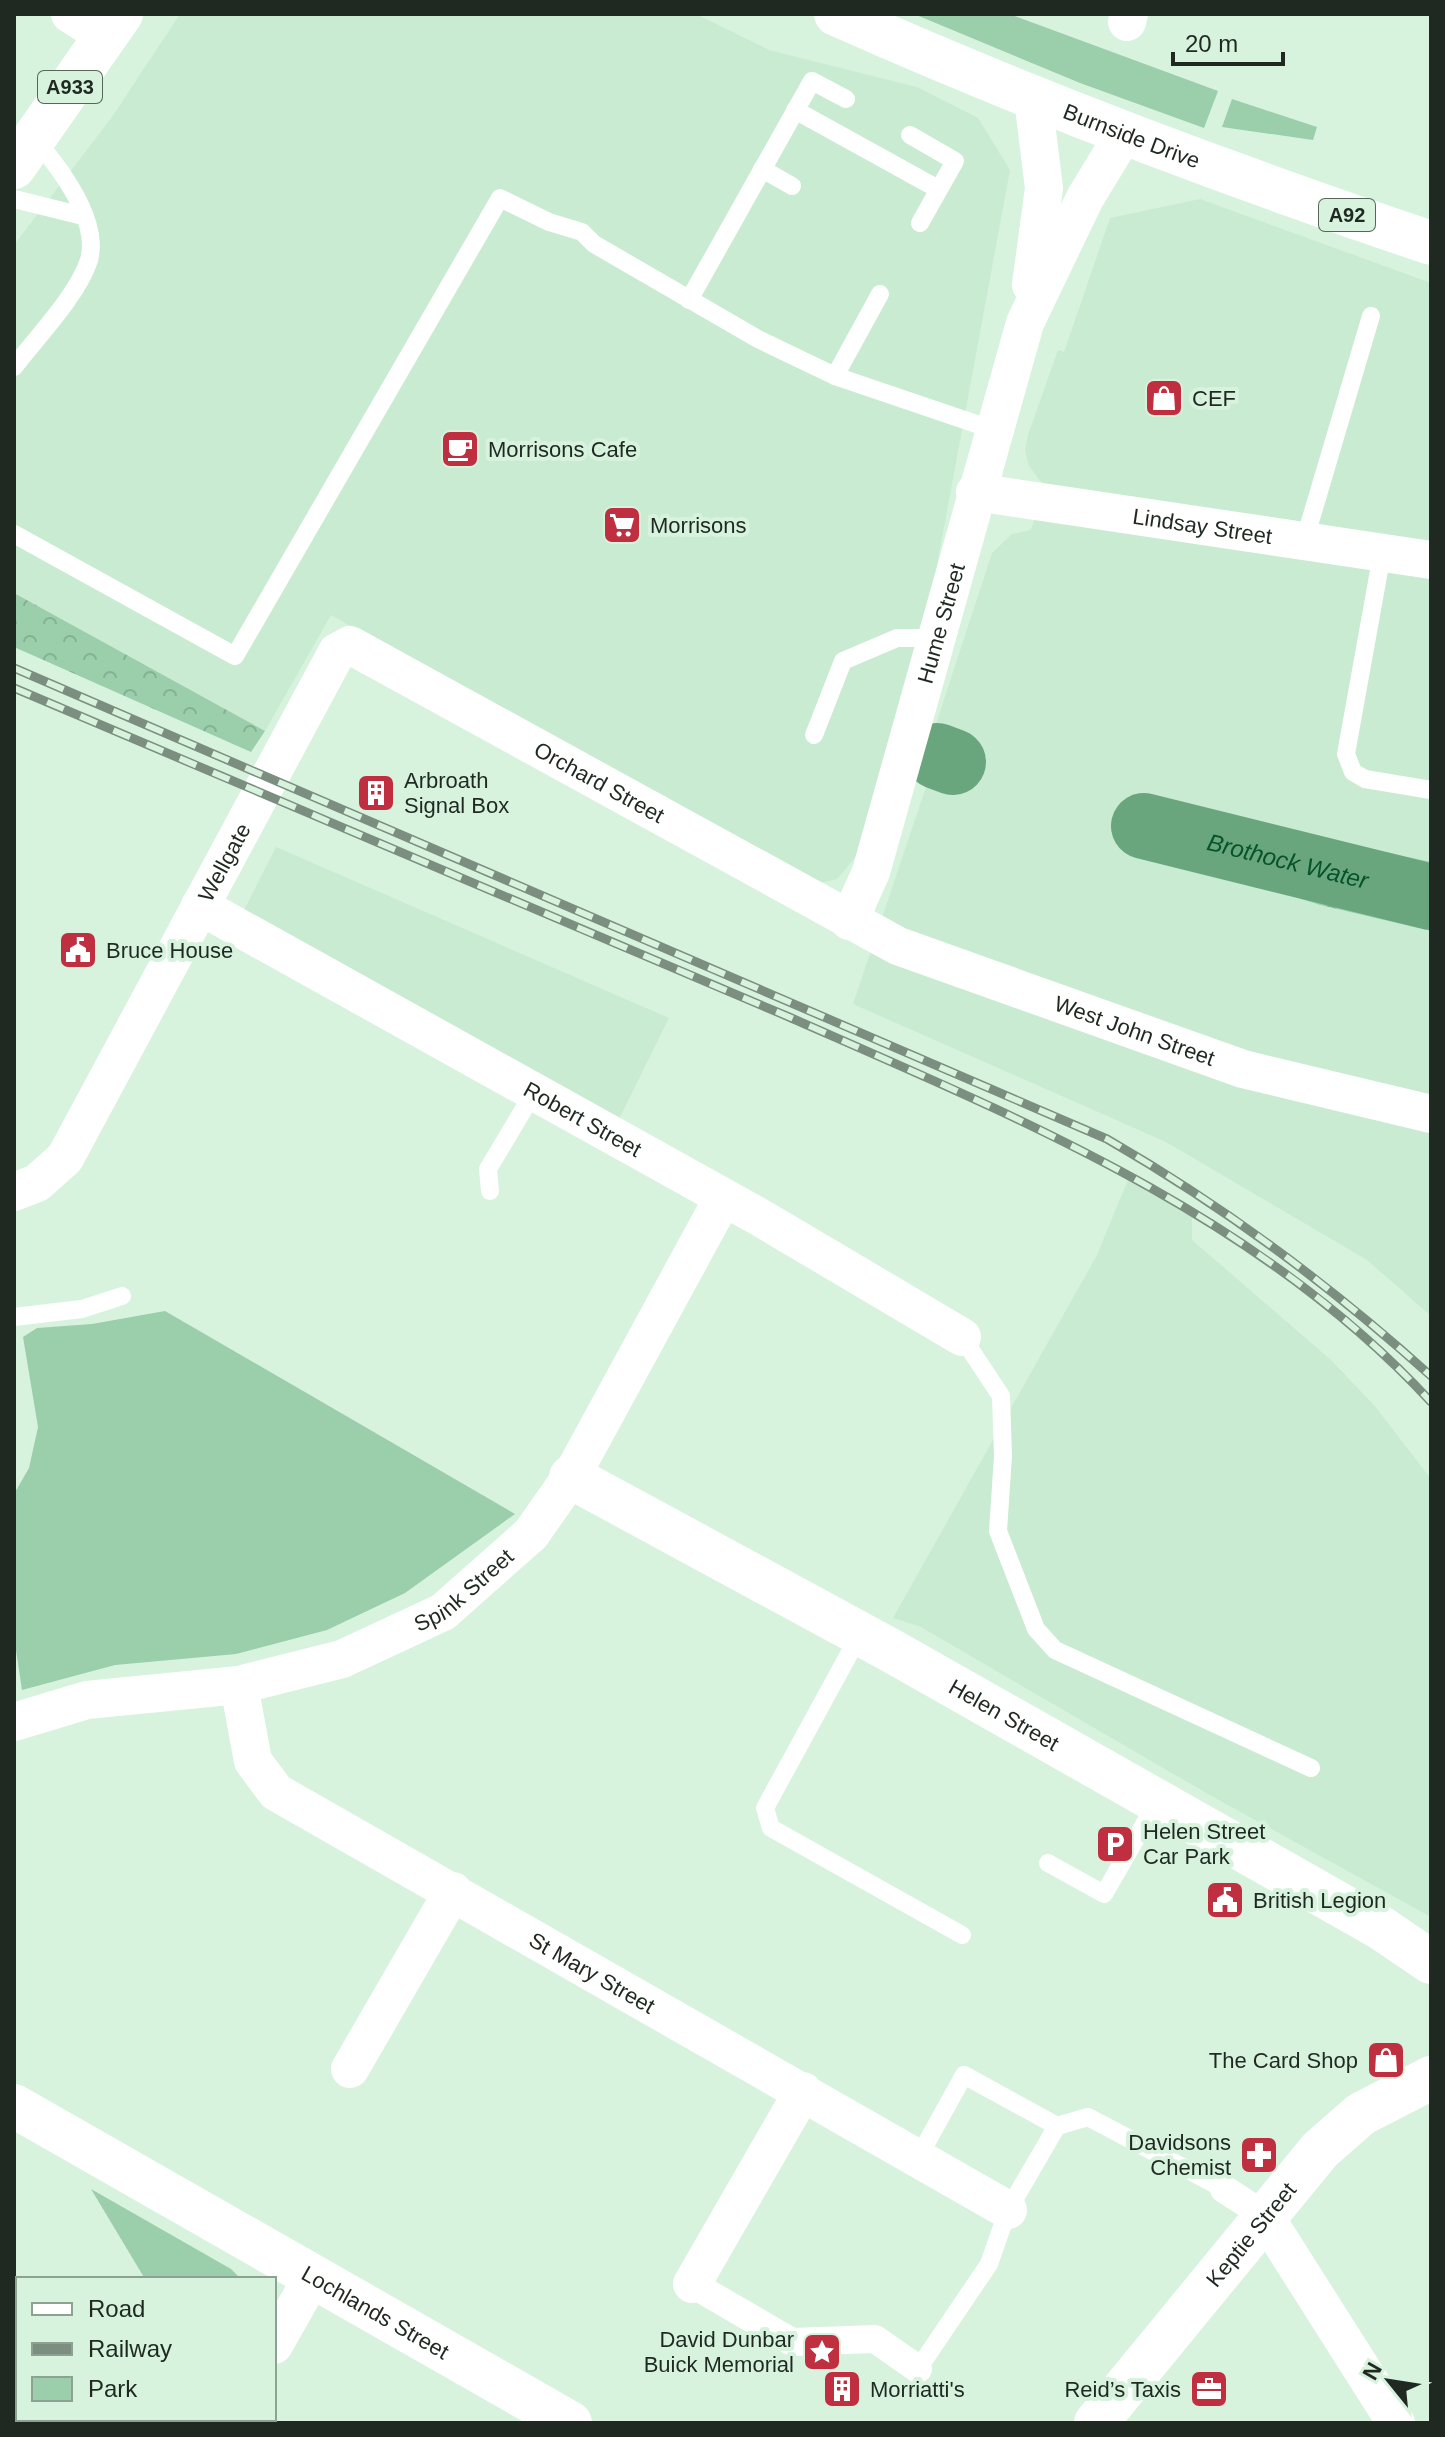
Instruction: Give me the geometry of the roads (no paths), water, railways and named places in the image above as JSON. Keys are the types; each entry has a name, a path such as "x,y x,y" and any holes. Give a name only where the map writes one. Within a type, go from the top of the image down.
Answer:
{"main road":[{"name":"Burnside Drive","path":"836,14 1033,99 1221,172 1431,243"},
{"name":"A933","path":"24,152 99,21"},
{"name":"Helen Street","path":"571,1477 860,1634 1381,1928 1431,1962"},
{"name":"Keptie Street","path":"1096,2423 1320,2150 1361,2114 1431,2078"},
{"name":"Lochlands Street","path":"14,2106 570,2423"}],"street":[{"name":"Hume Street","path":"849,921 871,872 975,492 1025,323 1044,188 1033,99"},
{"name":"Hume Street","path":"1025,323 1085,198 1124,134"},
{"name":"Lindsay Street","path":"975,492 1431,560"},
{"name":"Orchard Street","path":"350,645 849,921"},
{"name":"Wellgate","path":"14,1192 37,1183 65,1158 337,652 350,645"},
{"name":"Robert Street","path":"200,906 723,1198 962,1337"},
{"name":"West John Street","path":"849,921 898,946 1243,1069 1431,1114"},
{"name":"Spink Street","path":"14,1722 87,1700 239,1685 342,1659 443,1612 531,1534 571,1477 723,1198"},
{"name":"St Mary Street","path":"239,1685 253,1761 276,1792 1008,2210"},
{"path":"350,2069 453,1891"},
{"path":"803,2091 692,2284 792,2342 875,2339 918,2369"},
{"path":"1224,2189 1264,2215 1396,2423"},
{"path":"276,2341 313,2276"}],"lane":[{"path":"689,300 812,81 846,99"},
{"path":"795,110 938,189"},
{"path":"910,135 955,161 920,223"},
{"path":"14,367 77,282 89,260 91,236 65,173 24,152"},
{"path":"762,169 792,186"},
{"path":"14,534 235,656 500,198 549,222 582,232 594,244 689,300 758,339 835,376 994,430"},
{"path":"14,199 83,216"},
{"path":"835,376 880,294"},
{"path":"1304,542 1371,316"},
{"path":"1382,554 1346,754 1353,772 1365,779 1431,790"},
{"path":"814,735 843,661 897,638 936,638"},
{"path":"490,1191 488,1169 534,1092"},
{"path":"14,1317 82,1309 122,1296"},
{"path":"962,1337 1001,1396 1003,1456 998,1531 1036,1629 1055,1650 1311,1768"},
{"path":"860,1634 765,1808 771,1828 962,1935"},
{"path":"1048,1863 1104,1894 1157,1802"},
{"path":"918,2158 964,2075 1057,2126"},
{"path":"918,2369 989,2264 1008,2210 1057,2126 1088,2117 1224,2189"}],"waterway":[{"name":"Brothock Water","path":"937,756 953,762"},
{"name":"Brothock Water","path":"1144,826 1431,897"}],"railway":[{"path":"14,668 1107,1139 1193,1192 1275,1249 1354,1310 1431,1376"},
{"path":"14,688 789,1017 1047,1133 1212,1224 1290,1277 1363,1336 1431,1402"}],"place":[{"name":"CEF","path":"1164,398"},
{"name":"Morrisons Cafe","path":"460,449"},
{"name":"Morrisons","path":"622,525"},
{"name":"Arbroath Signal Box","path":"376,793"},
{"name":"Bruce House","path":"78,950"},
{"name":"Helen Street Car Park","path":"1115,1844"},
{"name":"British Legion","path":"1225,1900"},
{"name":"The Card Shop","path":"1386,2060"},
{"name":"Davidsons Chemist","path":"1259,2155"},
{"name":"David Dunbar Buick Memorial","path":"822,2352"},
{"name":"Morriatti's","path":"842,2389"},
{"name":"Reid’s Taxis","path":"1209,2389"}]}
